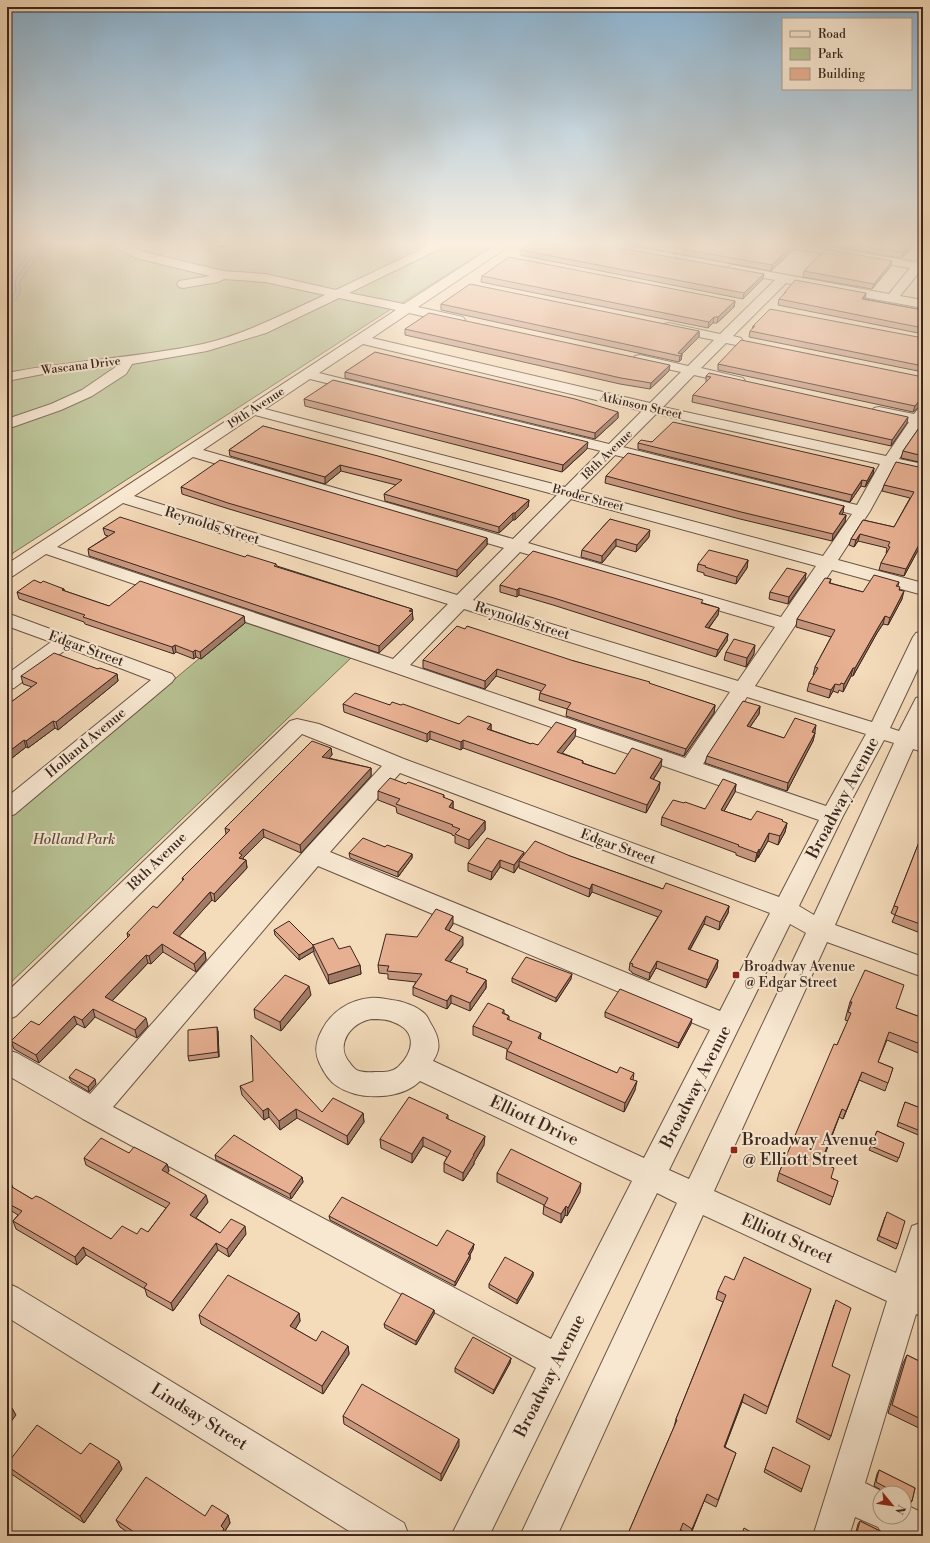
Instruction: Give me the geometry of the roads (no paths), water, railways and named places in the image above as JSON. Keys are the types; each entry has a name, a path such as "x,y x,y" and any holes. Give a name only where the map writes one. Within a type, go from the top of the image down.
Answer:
{"street":[{"name":"Wascana Drive","path":"7,377 43,370 128,360 207,347 261,330 290,316"},
{"name":"19th Avenue","path":"7,572 395,316"},
{"path":"439,316 468,322"},
{"name":"18th Avenue","path":"397,667 518,546 568,493 747,316"},
{"path":"656,324 747,343"},
{"name":"Atkinson Street","path":"360,339 654,409 923,469"},
{"path":"630,357 754,384"},
{"path":"7,424 56,408 87,393 121,371 128,360"},
{"path":"308,374 862,511"},
{"path":"690,768 862,511 890,461 920,416 863,408"},
{"name":"Broder Street","path":"253,410 923,589"},
{"path":"191,451 786,624"},
{"name":"Reynolds Street","path":"121,497 914,743"},
{"path":"44,548 832,816"},
{"name":"Edgar Street","path":"7,619 64,642 165,678"},
{"name":"Broadway Avenue","path":"469,1536 832,816 878,731 923,637"},
{"path":"7,684 64,642"},
{"name":"Holland Avenue","path":"7,809 165,678"},
{"name":"Broadway Avenue","path":"538,1536 820,930 914,743 923,702"},
{"name":"18th Avenue","path":"7,1009 297,726 312,729"},
{"name":"Edgar Street","path":"312,729 396,764 785,909 820,930 923,967"},
{"path":"92,1110 314,855 396,764"},
{"path":"314,855 727,1025"},
{"path":"7,1061 92,1110 557,1362"},
{"name":"Elliott Drive","path":"418,1067 651,1176"},
{"name":"Elliott Street","path":"651,1176 914,1297"},
{"path":"831,1536 845,1492 914,1297 923,1236"},
{"name":"Lindsay Street","path":"7,1299 391,1536"},
{"path":"845,1492 872,1506"},
{"path":"908,1525 923,1533"}],"place":[{"name":"Broadway Avenue @ Edgar Street","path":"736,975"},
{"name":"Broadway Avenue @ Elliott Street","path":"734,1150"}],"park label":[{"name":"Holland Park","path":"74,840"}]}
